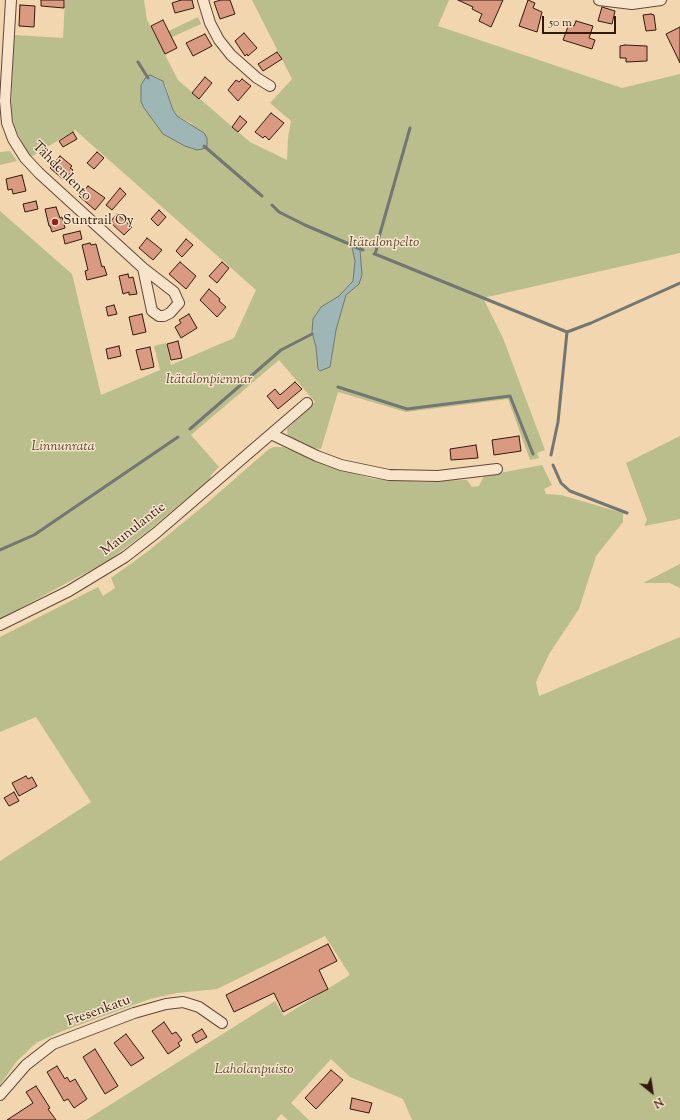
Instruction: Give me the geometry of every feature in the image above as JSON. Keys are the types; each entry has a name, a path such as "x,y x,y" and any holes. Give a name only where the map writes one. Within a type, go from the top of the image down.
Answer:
{"street":[{"name":"Tähdenlento","path":"11,0 5,101 8,123 13,139 25,158 38,173 143,268 174,292 179,303 170,313 164,316 159,316 152,311 143,268"},
{"path":"203,0 210,22 219,40 231,55 257,78 270,86"},
{"path":"600,0 632,4 661,0"},
{"name":"Maunulantie","path":"0,625 69,591 125,557 156,533 307,403"},
{"path":"270,434 317,456 341,465 389,475 438,476 497,469"},
{"name":"Fresenkatu","path":"0,1095 26,1065 53,1044 134,1013 166,1004 183,1002 199,1007 222,1023"}],"green space":[{"path":"65,0 144,0 147,20 156,37 198,17 201,24 159,43 178,80 250,142 287,160 288,138 291,121 270,103 292,79 252,0 449,0 438,26 622,88 680,74 680,253 483,298 503,338 545,450 537,453 539,458 530,460 508,399 406,412 338,392 321,449 313,448 288,436 287,429 315,402 279,360 191,435 219,467 211,475 210,479 148,531 106,562 0,619 0,211 72,274 101,395 160,370 154,346 166,343 171,365 234,338 256,290 75,130 31,157 15,128 11,112 14,35 63,38","holes":["156,77 163,81 166,86 173,110 177,116 193,124 163,134 155,122"]},
{"path":"10,151 17,161 0,165 0,152"},
{"path":"680,436 680,519 644,526 647,520 626,463"},
{"name":"Laholanpuisto","path":"274,447 283,447 330,467 374,479 424,482 467,480 472,487 479,486 484,476 542,465 552,485 544,489 546,494 561,495 623,513 623,522 596,556 579,609 549,654 536,682 539,696 680,637 680,1120 412,1120 403,1099 350,1077 331,1059 291,1103 309,1120 288,1120 281,1114 276,1120 86,1120 275,1001 284,1016 350,975 325,936 217,989 177,993 150,999 60,1032 36,1043 17,1061 0,1085 0,861 91,802 36,717 0,732 0,637 98,587 103,596 115,588 111,578 147,552 206,504 269,449"},
{"path":"680,564 680,588 670,583 643,583"}],"water":[{"path":"150,75 163,81 173,110 177,116 204,133 207,138 207,148 197,150 185,146 163,134 141,102 141,85 146,77"},
{"path":"352,247 360,250 362,275 359,284 346,295 336,330 330,367 320,371 318,369 316,347 312,332 313,319 321,307 339,296 353,281 355,261"}],"building":[{"path":"41,0 64,0 64,8 41,6"},
{"path":"181,0 192,0 194,8 175,13 172,3"},
{"path":"230,0 235,14 220,19 214,2"},
{"path":"458,0 503,0 491,27 479,21 482,14 472,9 473,7"},
{"path":"528,0 535,3 533,8 542,12 537,32 519,26"},
{"path":"20,5 35,6 34,27 19,26"},
{"path":"602,7 615,11 612,24 598,21"},
{"path":"643,15 654,15 656,30 646,31"},
{"path":"163,20 177,48 165,54 151,26"},
{"path":"576,21 593,26 589,38 595,40 592,49 563,40 569,24 574,26"},
{"path":"680,27 680,63 666,34"},
{"path":"244,33 257,48 248,56 247,54 245,56 235,41"},
{"path":"205,34 212,46 193,56 186,43"},
{"path":"620,46 647,46 647,61 626,62 626,58 620,58"},
{"path":"277,52 282,59 263,71 258,64"},
{"path":"205,77 212,83 199,99 192,93"},
{"path":"242,79 251,86 238,101 228,90 236,80 239,82"},
{"path":"271,113 284,123 269,140 265,136 263,138 255,132"},
{"path":"240,116 247,122 238,132 232,127"},
{"path":"73,132 77,139 63,147 59,141"},
{"path":"97,152 104,158 94,169 87,163"},
{"path":"60,156 72,166 70,168 73,170 64,180 50,168"},
{"path":"22,175 26,191 13,194 12,189 8,190 6,179"},
{"path":"88,186 105,198 95,210 79,196"},
{"path":"120,188 126,194 112,210 106,205"},
{"path":"36,201 38,209 25,212 23,204"},
{"name":"Suntrail Oy","path":"56,207 60,218 62,217 65,228 52,232 45,209"},
{"path":"159,210 166,217 158,226 151,219"},
{"path":"117,214 132,227 124,235 110,222"},
{"path":"80,231 82,239 65,244 63,235"},
{"path":"147,238 162,250 153,260 139,248"},
{"path":"186,239 193,245 182,257 176,251"},
{"path":"90,243 91,245 96,244 102,267 104,266 107,275 87,280 85,271 88,270 82,245"},
{"path":"180,262 196,276 186,289 169,274"},
{"path":"222,262 229,268 217,283 209,276"},
{"path":"128,274 129,278 133,277 137,294 129,295 129,292 123,294 119,276"},
{"path":"209,289 226,307 217,317 200,300"},
{"path":"114,305 117,314 108,316 106,307"},
{"path":"142,314 146,332 133,335 129,317"},
{"path":"189,314 197,328 181,338 175,327 181,323 179,320"},
{"path":"178,341 182,358 171,360 167,344"},
{"path":"119,346 121,356 108,359 106,349"},
{"path":"150,347 154,367 141,370 136,350"},
{"path":"295,382 302,389 278,409 267,396 275,389 280,395"},
{"path":"519,436 521,451 494,455 492,440"},
{"path":"476,445 478,458 451,460 450,449"},
{"path":"26,776 28,779 32,777 37,786 19,796 12,783"},
{"path":"14,792 19,801 9,806 4,798"},
{"path":"328,944 337,961 319,970 328,989 283,1012 274,993 234,1012 226,995"},
{"path":"164,1022 172,1034 176,1032 182,1040 178,1043 180,1046 168,1054 152,1031"},
{"path":"202,1029 207,1037 196,1043 192,1035"},
{"path":"126,1034 144,1058 131,1066 114,1043"},
{"path":"95,1049 118,1086 105,1094 83,1057"},
{"path":"57,1066 65,1079 67,1077 70,1082 75,1079 87,1099 74,1108 68,1099 64,1101 47,1072"},
{"path":"331,1070 343,1080 316,1109 305,1098"},
{"path":"36,1086 50,1108 48,1109 56,1120 7,1120 33,1103 26,1092"},
{"path":"352,1098 372,1103 369,1113 350,1109"}],"waterway":[{"path":"138,62 148,78"},
{"path":"379,237 410,128"},
{"path":"204,146 262,196"},
{"path":"272,205 279,212 305,225 363,250"},
{"path":"374,254 378,244"},
{"path":"375,254 567,332 591,323 680,283"},
{"path":"551,455 558,422 567,332"},
{"path":"190,429 281,350 312,334"},
{"path":"338,387 407,409 510,396 533,454"},
{"path":"0,550 34,535 178,437"},
{"path":"553,465 561,483 570,491 627,513"}],"place":[{"name":"Suntrail Oy","path":"55,222"}],"park label":[{"name":"Itätalonpelto","path":"384,244"},
{"name":"Itätalonpiennar","path":"209,381"},
{"name":"Linnunrata","path":"63,448"}]}
